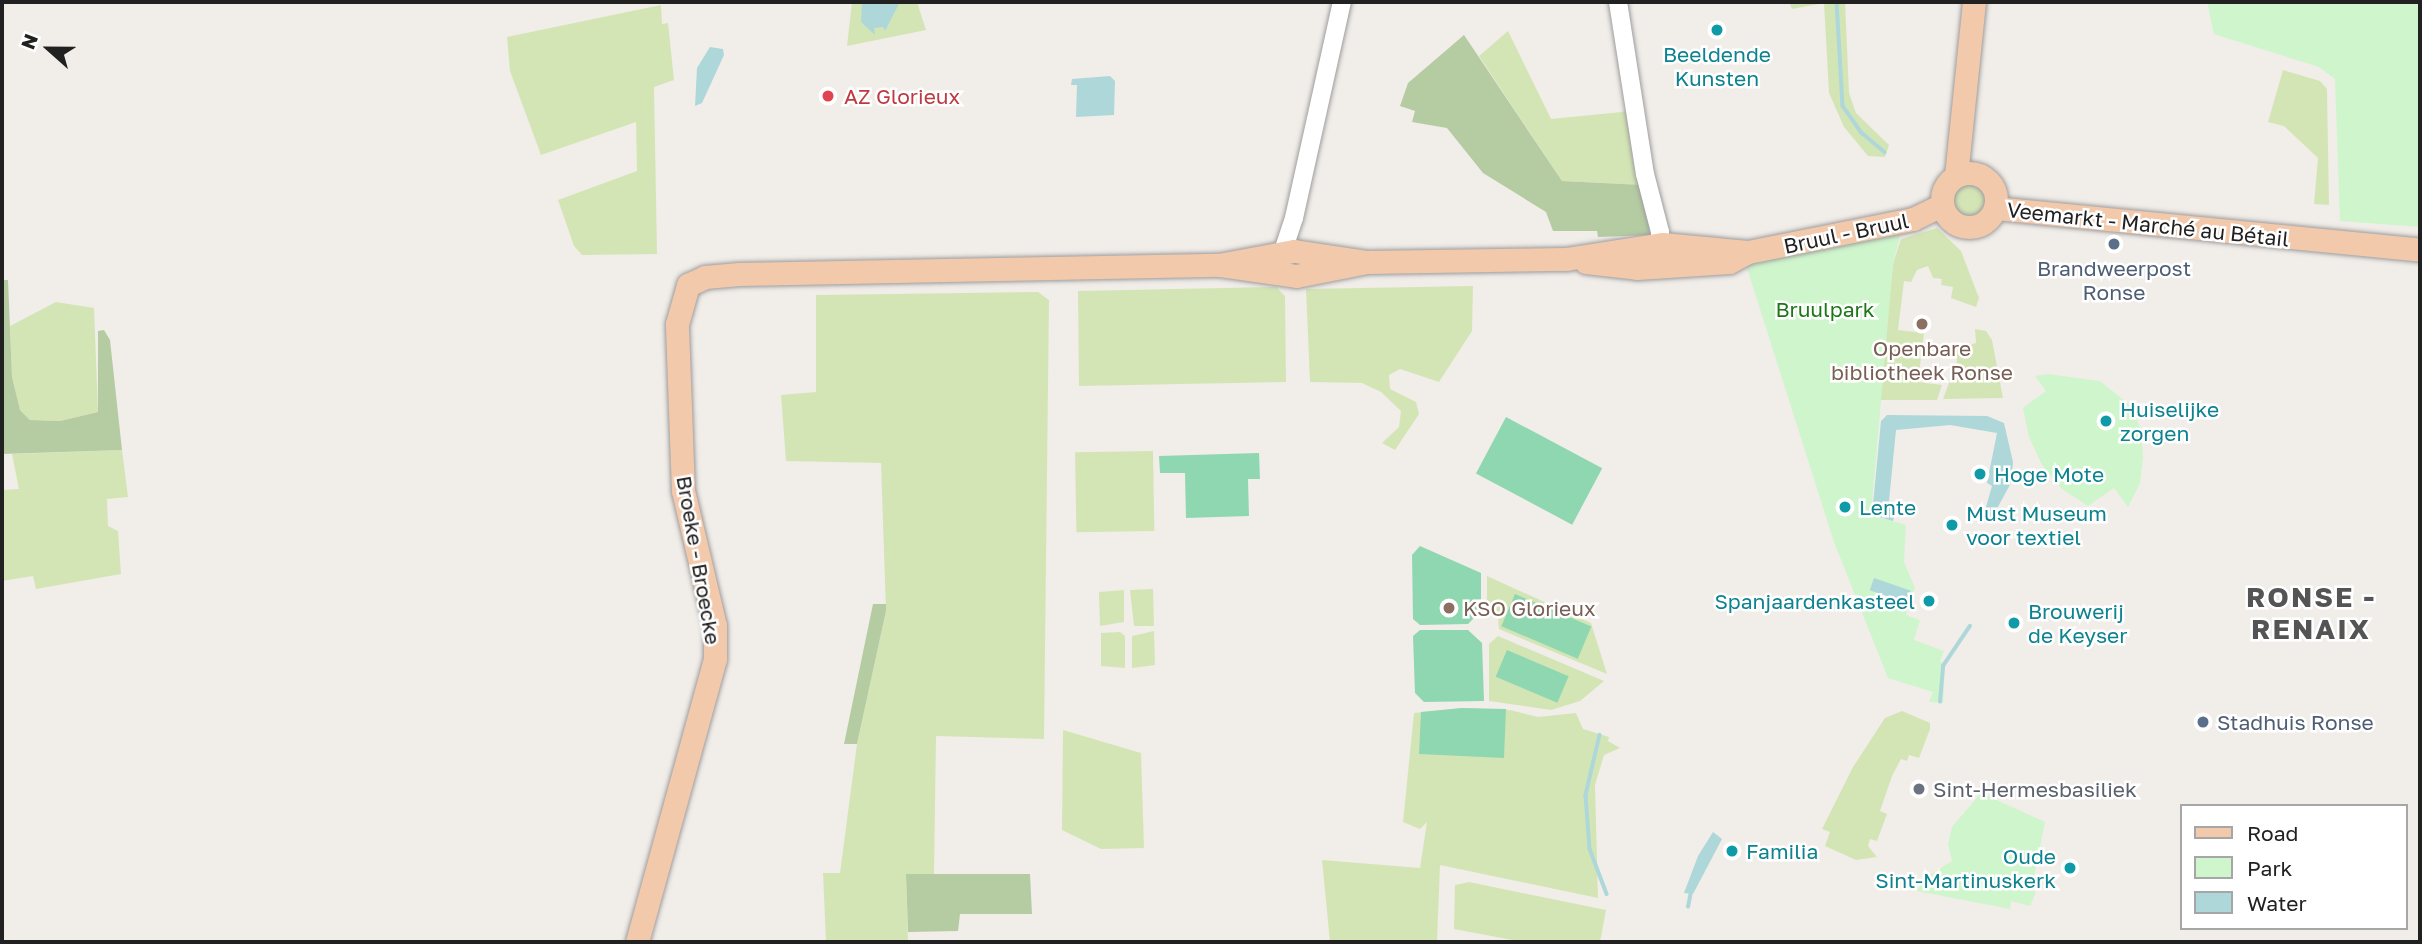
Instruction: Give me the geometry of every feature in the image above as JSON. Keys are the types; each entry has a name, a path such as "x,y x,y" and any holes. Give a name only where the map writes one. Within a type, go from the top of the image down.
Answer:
{"main road":[{"path":"1956,176 1974,2"},
{"path":"1969,172 1985,177 1995,191 1995,208 1983,223 1969,227 1951,221 1942,205 1945,186 1956,176 1969,172"},
{"name":"Bruul - Bruul","path":"1748,252 1913,219 1942,205"},
{"name":"Veemarkt - Marché au Bétail","path":"1995,208 2420,250"},
{"path":"1566,259 1662,244 1748,252"},
{"path":"1220,265 1293,251 1367,262 1566,259 1657,268 1729,262 1748,252"},
{"path":"1220,265 1296,276 1367,262"},
{"name":"Broeke - Broecke","path":"637,942 715,659 715,626 683,491 677,324 683,295 691,282 717,275 1220,265"}],"street":[{"path":"1293,251 1309,260 1296,276 1280,262 1293,251 1342,2"},
{"path":"1618,2 1645,174 1662,244 1657,268"}],"green space":[{"path":"852,2 917,2 926,30 847,46"},
{"path":"1789,2 1845,2 1849,93 1856,113 1889,145 1885,157 1868,156 1844,127 1829,93 1824,3 1792,9"},
{"path":"2207,2 2420,2 2420,227 2340,221 2335,79 2319,67 2214,34"},
{"path":"661,5 662,24 668,23 674,80 654,87 657,254 582,255 574,246 558,200 637,171 636,122 541,155 510,71 507,37"},
{"path":"1508,31 1551,119 1632,111 1643,185 1562,181 1479,56"},
{"path":"1464,35 1562,181 1643,185 1652,235 1598,237 1597,231 1553,231 1546,212 1483,173 1447,128 1412,122 1415,111 1400,106 1408,83"},
{"path":"2283,70 2320,81 2327,89 2329,205 2314,204 2318,158 2284,126 2268,122"},
{"path":"1968,183 1980,188 1985,200 1980,212 1968,217 1956,212 1951,200 1956,188"},
{"name":"Bruulpark","path":"1902,228 1893,264 1871,515 1906,525 1904,562 1915,588 1906,615 1920,620 1914,640 1944,651 1940,661 1945,665 1943,703 1929,702 1933,692 1888,678 1834,542 1745,262"},
{"path":"1937,228 1961,251 1979,298 1976,307 1951,298 1953,287 1941,285 1942,279 1933,278 1928,266 1917,270 1911,282 1904,281 1898,330 1924,333 1918,382 1942,385 1937,400 1879,400 1893,264 1901,239"},
{"path":"2,280 8,280 12,377 20,410 30,420 60,421 98,412 98,331 104,330 110,340 122,450 2,454"},
{"path":"1473,286 1472,331 1439,382 1400,369 1389,375 1390,389 1416,402 1419,414 1395,450 1382,443 1399,427 1401,411 1381,392 1362,383 1310,382 1306,289"},
{"path":"1276,287 1285,296 1286,382 1079,386 1078,291"},
{"path":"1038,292 1049,300 1044,739 936,736 934,874 906,874 908,942 826,942 823,873 840,873 857,744 886,611 881,463 786,461 781,395 816,392 816,295"},
{"path":"56,302 94,308 98,412 60,421 30,420 20,410 12,377 10,326"},
{"path":"1975,329 1986,331 1992,340 2003,398 1943,399 1957,361 1953,344 1961,348 1976,343"},
{"path":"2048,374 2100,381 2131,406 2141,430 2143,457 2140,483 2128,507 2114,488 2088,506 2062,489 2042,465 2029,437 2023,408 2046,391 2035,376"},
{"path":"1506,417 1602,468 1572,525 1476,474"},
{"path":"122,450 128,497 107,499 108,526 118,531 121,574 36,589 33,576 2,581 2,490 19,489 12,454"},
{"path":"1153,451 1154,531 1076,532 1075,452"},
{"path":"1259,453 1260,479 1248,479 1249,516 1186,518 1185,473 1160,473 1159,456"},
{"path":"1420,546 1481,573 1481,611 1468,624 1420,625 1413,619 1412,555"},
{"path":"1487,576 1591,623 1607,674 1499,629 1498,618 1487,612"},
{"path":"1153,589 1154,626 1134,626 1130,590"},
{"path":"1124,590 1124,622 1100,626 1099,592"},
{"path":"1515,594 1591,626 1578,659 1501,626"},
{"path":"873,604 886,604 886,611 857,744 844,744"},
{"path":"1420,630 1468,630 1482,643 1484,701 1424,702 1415,693 1413,636"},
{"path":"1154,631 1155,665 1132,668 1132,636"},
{"path":"1120,632 1125,636 1125,668 1101,666 1101,633"},
{"path":"1498,636 1604,681 1580,701 1551,710 1489,701 1489,644"},
{"path":"1507,650 1569,676 1557,703 1496,677"},
{"path":"1462,708 1510,710 1538,717 1576,713 1583,729 1609,737 1608,741 1620,748 1604,755 1595,785 1598,898 1440,865 1437,942 1330,942 1322,860 1420,868 1427,822 1420,829 1403,822 1414,713"},
{"path":"1462,708 1506,709 1504,758 1419,754 1421,712"},
{"path":"1902,711 1930,723 1930,729 1919,758 1909,755 1907,761 1901,759 1892,776 1880,811 1887,814 1877,841 1870,839 1868,846 1877,857 1856,860 1825,846 1830,832 1822,829 1853,767 1885,718"},
{"path":"1063,730 1141,753 1144,848 1101,849 1062,830"},
{"path":"1981,793 2045,822 2032,891 2036,892 2030,906 2011,901 2010,909 1917,891 1925,878 1952,861 1948,844 1952,827"},
{"path":"906,874 1030,874 1032,914 960,914 958,931 908,932"},
{"path":"1469,882 1606,910 1600,942 1523,942 1454,929 1455,885"}],"water":[{"path":"862,2 900,2 885,31 883,27 874,28 875,35 861,22"},
{"path":"710,47 723,49 724,55 702,103 695,106 697,68"},
{"path":"1110,76 1115,81 1114,115 1076,117 1077,85 1071,85 1072,79"},
{"path":"1887,415 1987,416 2004,423 2013,462 2011,483 1989,523 1982,521 1992,486 1987,483 1997,433 1950,425 1896,430 1889,501 1898,504 1893,521 1872,515 1881,421"},
{"path":"1874,578 1911,591 1907,603 1870,590"},
{"path":"1713,832 1722,839 1693,894 1684,893 1698,856"}],"waterway":[{"path":"1837,2 1843,106 1861,132 1885,152"},
{"path":"1940,702 1943,666 1970,626"},
{"path":"1600,735 1586,795 1590,849 1607,894"},
{"path":"1688,907 1691,891"}],"place":[{"name":"Beeldende Kunsten","path":"1717,30"},
{"name":"AZ Glorieux","path":"828,96"},
{"name":"Brandweerpost Ronse","path":"2114,244"},
{"name":"Openbare bibliotheek Ronse","path":"1922,324"},
{"name":"Huiselijke zorgen","path":"2106,421"},
{"name":"Hoge Mote","path":"1980,474"},
{"name":"Lente","path":"1845,507"},
{"name":"Must Museum voor textiel","path":"1952,525"},
{"name":"Spanjaardenkasteel","path":"1929,601"},
{"name":"KSO Glorieux","path":"1449,608"},
{"name":"Brouwerij de Keyser","path":"2014,623"},
{"name":"Stadhuis Ronse","path":"2203,722"},
{"name":"Sint-Hermesbasiliek","path":"1919,789"},
{"name":"Familia","path":"1732,851"},
{"name":"Oude Sint-Martinuskerk","path":"2070,868"}],"district":[{"name":"RONSE - RENAIX","path":"2311,613"}]}
